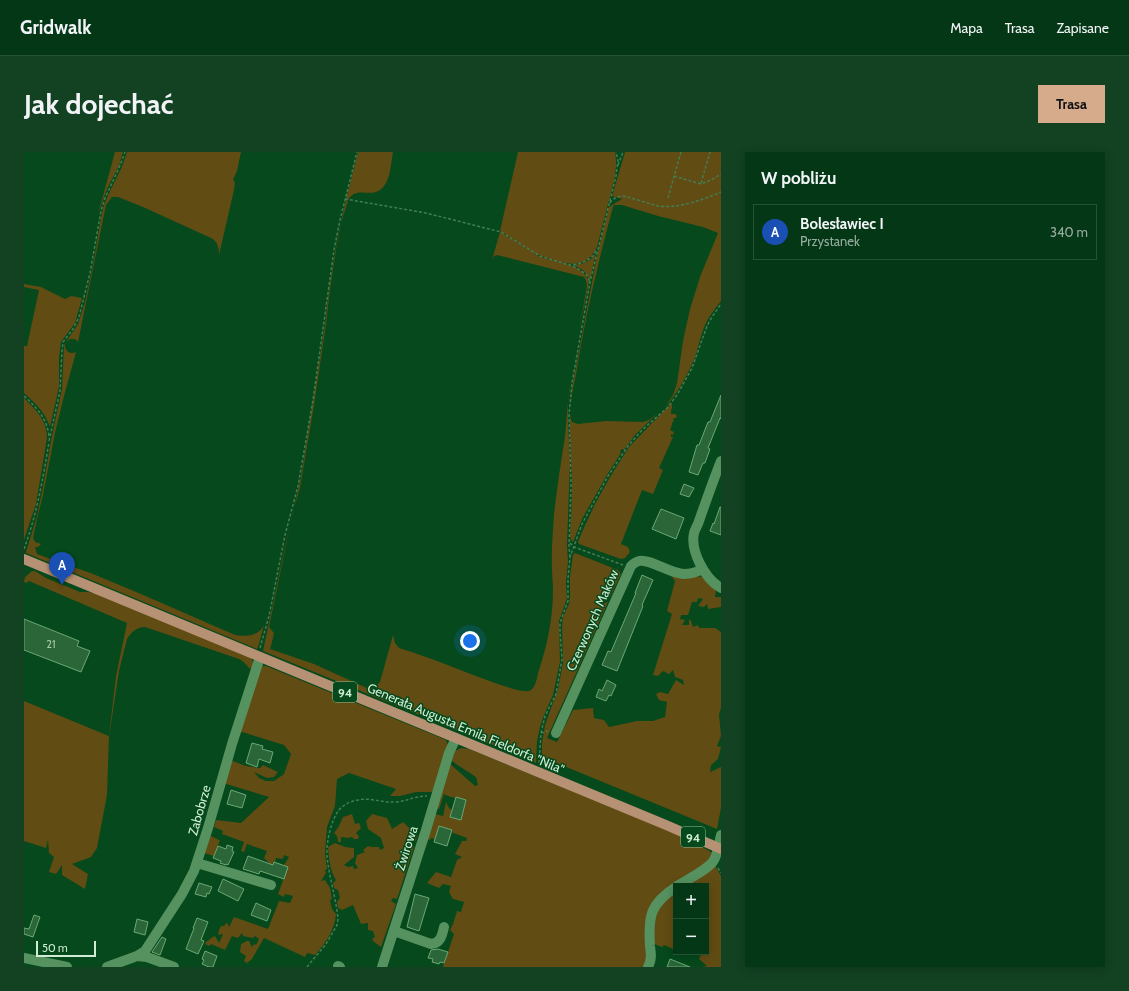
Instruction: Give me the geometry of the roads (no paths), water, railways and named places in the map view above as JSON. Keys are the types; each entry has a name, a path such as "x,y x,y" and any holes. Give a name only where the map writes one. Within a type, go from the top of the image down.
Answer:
{"main road":[{"name":"Generała Augusta Emila Fieldorfa \"Nila\"","path":"24,559 719,848"}],"street":[{"path":"721,461 694,533 695,548 702,569 712,581 721,588"},
{"name":"Czerwonych Maków","path":"556,733 630,568 635,562 640,560 648,562 681,574 693,573 702,569"},
{"name":"Zabobrze","path":"107,967 137,956 147,948 187,887 197,863 208,828 259,656"},
{"name":"Żwirowa","path":"382,967 449,753 456,738"},
{"path":"681,883 708,866 714,859 719,848 721,835"},
{"path":"197,863 271,885"},
{"path":"648,967 652,961 649,928 651,914 657,902 673,888"},
{"path":"394,931 431,944 436,943 441,938 444,927"},
{"path":"137,956 147,957 174,967"},
{"path":"24,958 47,965 67,967"}],"place":[{"name":"Bolesławiec I","path":"62,585"}]}
